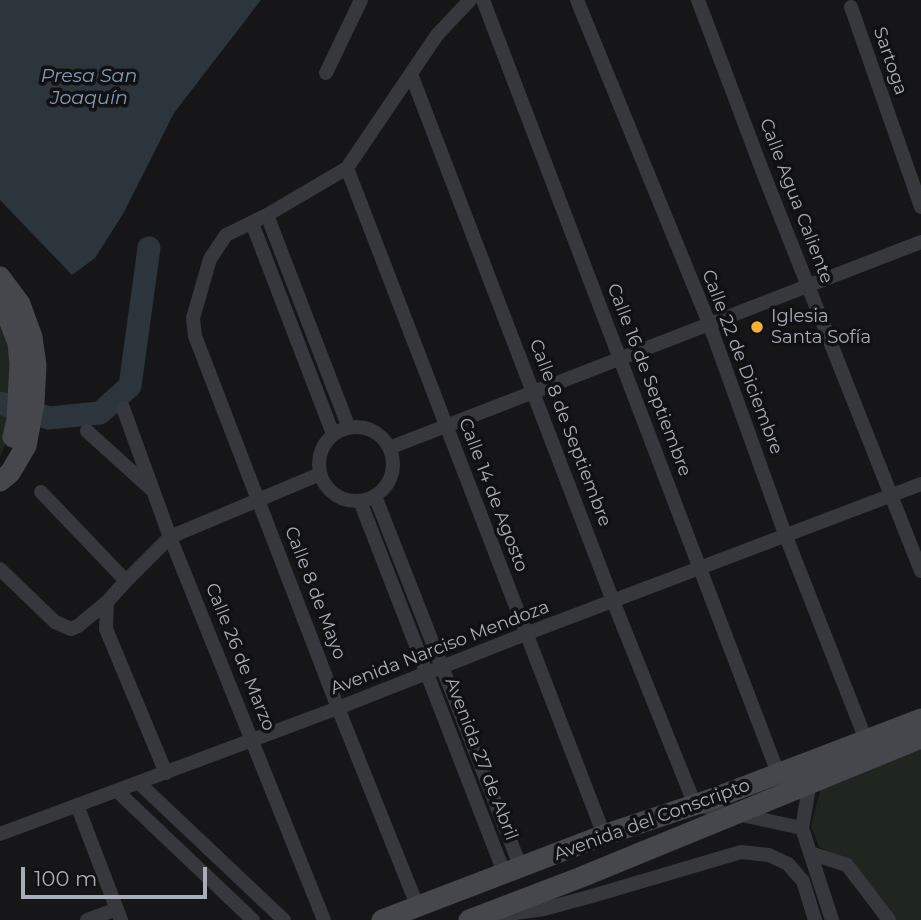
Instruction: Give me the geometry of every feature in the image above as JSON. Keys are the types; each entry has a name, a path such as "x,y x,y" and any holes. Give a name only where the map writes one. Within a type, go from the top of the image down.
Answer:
{"main road":[{"path":"0,277 20,304 33,337 36,365 25,411 0,464"},
{"path":"0,300 18,343 26,446 10,473 0,481"},
{"name":"Avenida del Conscripto","path":"382,920 921,719"},
{"name":"Avenida del Conscripto","path":"471,919 921,738"},
{"path":"460,891 471,919"}],"street":[{"path":"326,73 361,0"},
{"path":"347,168 437,36 470,0"},
{"name":"Calle 16 de Septiembre","path":"483,0 778,774"},
{"name":"Calle 22 de Diciembre","path":"577,0 709,323 785,534 866,740"},
{"name":"Calle Agua Caliente","path":"698,0 921,571"},
{"name":"Sartoga","path":"851,7 921,208"},
{"name":"Calle 8 de Septiembre","path":"411,74 613,601 695,805"},
{"name":"Calle 8 de Mayo","path":"347,168 267,215 226,235 209,259 193,318 195,336 417,905"},
{"name":"Calle 14 de Agosto","path":"347,168 604,835"},
{"path":"267,215 349,428"},
{"path":"252,223 334,434"},
{"path":"389,448 921,242"},
{"name":"Calle 26 de Marzo","path":"122,408 170,537 324,920"},
{"path":"349,428 372,431 382,438 393,461 391,475 385,487 375,496 360,501 335,495 320,474 320,452 334,434 349,428"},
{"path":"87,431 155,492"},
{"path":"0,569 55,622 71,629 107,602 170,537 320,474"},
{"name":"Avenida Narciso Mendoza","path":"0,834 338,708 785,534 921,484"},
{"path":"41,492 126,581"},
{"name":"Avenida 27 de Abril","path":"375,496 434,670"},
{"name":"Avenida 27 de Abril","path":"360,501 434,670 513,872"},
{"path":"107,602 106,629 166,773"},
{"path":"810,782 802,828 832,920"},
{"path":"139,783 284,920"},
{"path":"117,791 253,920"},
{"path":"77,805 119,915 87,920"},
{"path":"695,805 802,828"},
{"path":"471,919 544,909 741,852 769,855 788,864 803,881 815,920"},
{"path":"810,853 847,865 889,920"}],"shaded area":[{"path":"0,312 17,363 11,430 0,457"},
{"path":"921,745 921,920 889,920 849,862 819,847 811,826 822,784"}],"water":[{"name":"Presa San Joaquín","path":"0,0 261,0 174,113 123,214 95,258 72,275 0,200"}],"waterway":[{"path":"0,403 49,418 100,413 130,386 149,248"}],"place":[{"name":"Iglesia Santa Sofía","path":"757,327"}]}
